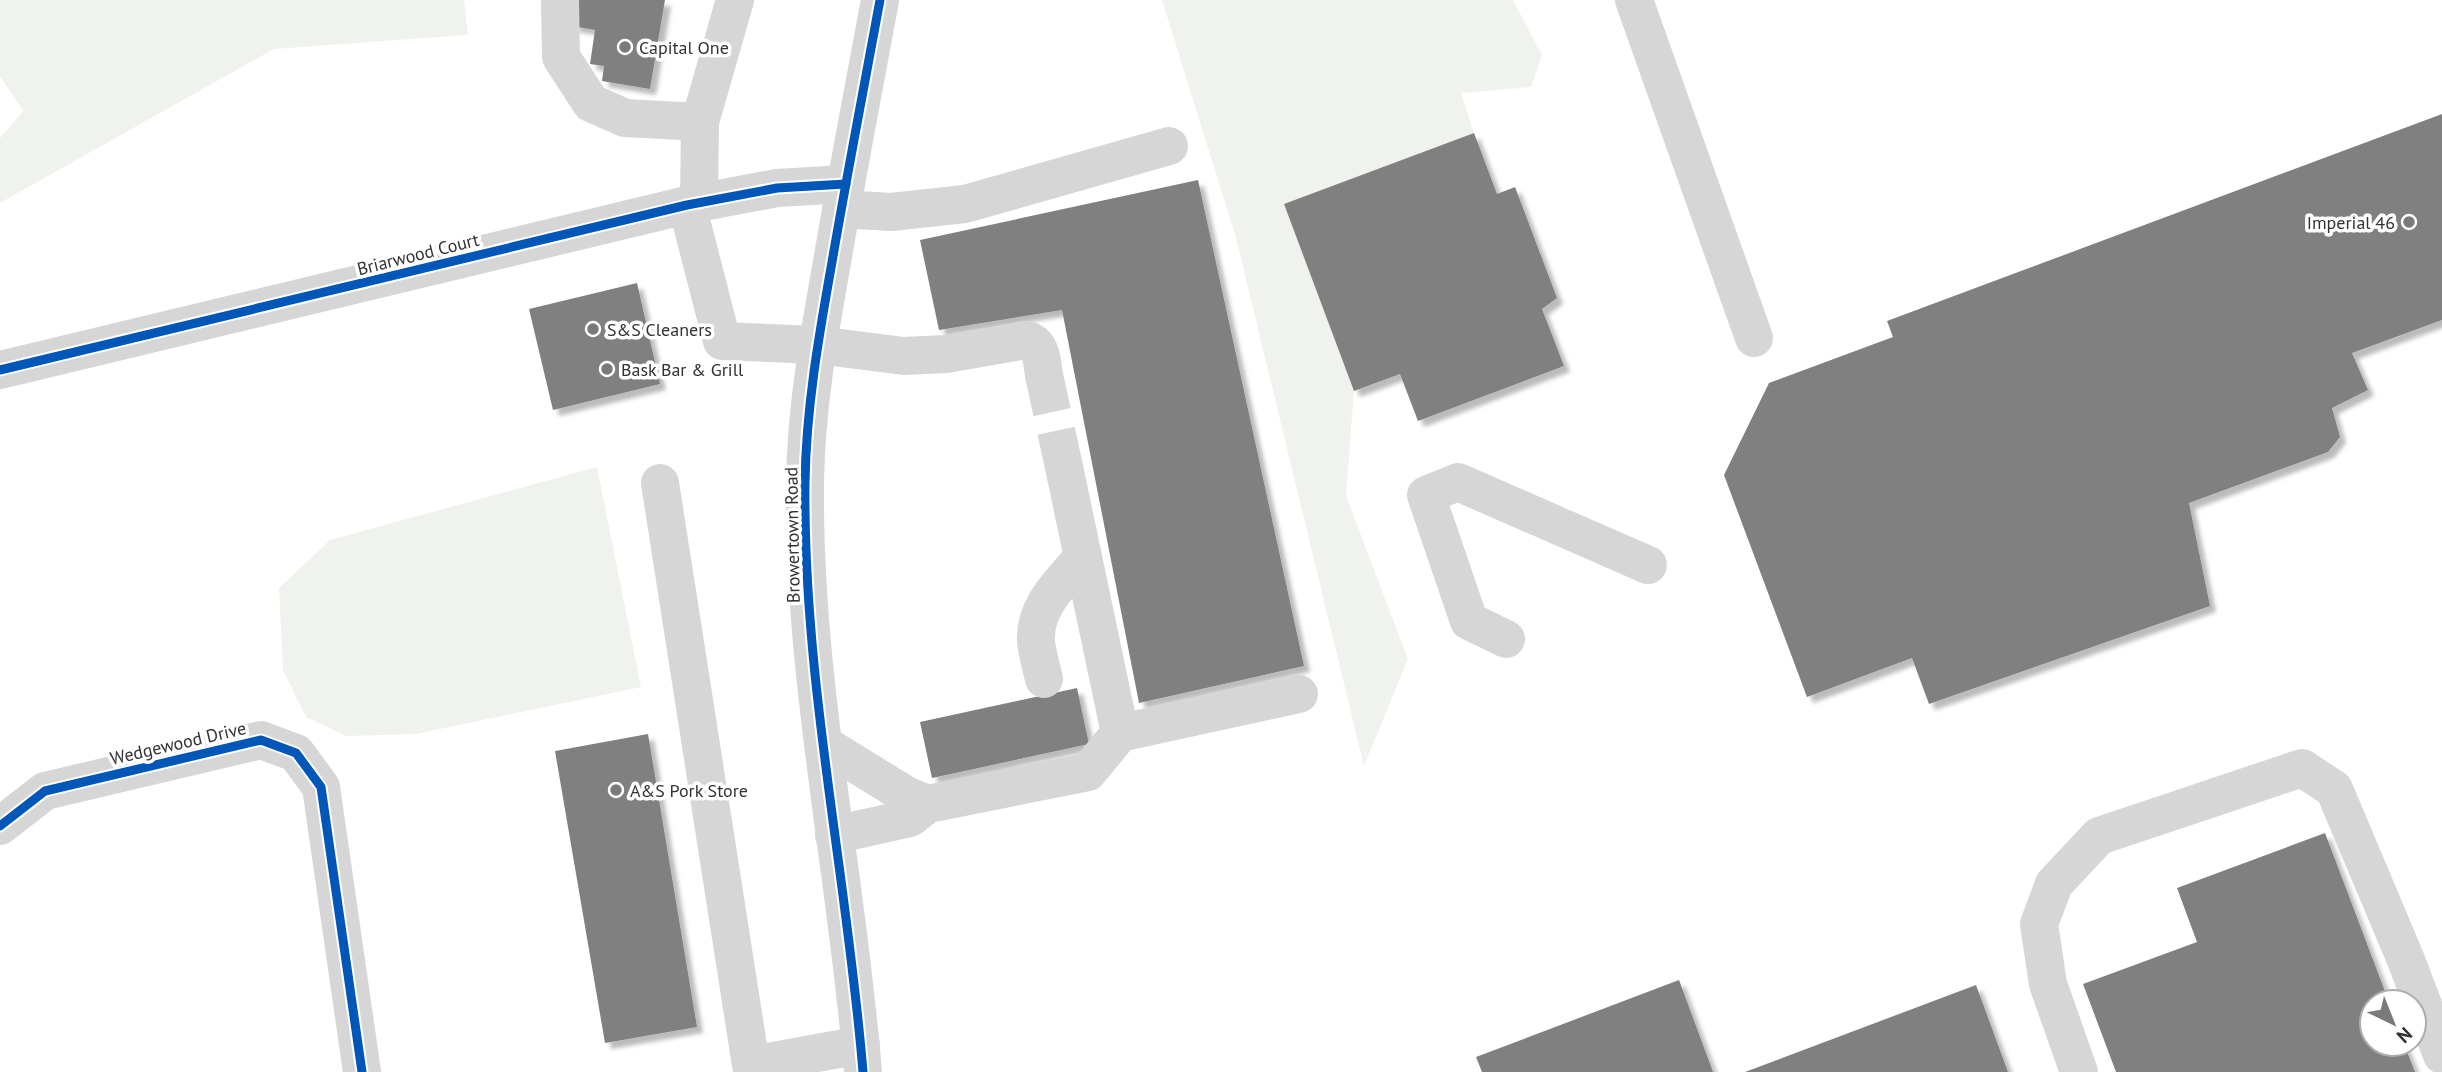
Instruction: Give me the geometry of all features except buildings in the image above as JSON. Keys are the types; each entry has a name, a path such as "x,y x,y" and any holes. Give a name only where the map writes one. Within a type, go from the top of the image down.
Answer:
{"street":[{"path":"560,0 561,57 591,103 625,117 700,122"},
{"path":"735,0 700,122 693,204 722,341 817,345 904,356 946,354 1027,340 1033,341 1037,346 1044,375"},
{"name":"Browertown Road","path":"862,1059 823,744 806,575 805,481 808,416 817,345 880,0"},
{"path":"1634,0 1754,338"},
{"name":"Briarwood Court","path":"0,370 693,204 777,188 844,196 891,212 965,204 1168,146"},
{"path":"1064,467 1120,733"},
{"path":"1506,639 1469,621 1426,495 1458,482 1648,565"},
{"path":"660,483 751,1069 862,1059"},
{"path":"1044,678 1036,642 1038,615 1083,557"},
{"path":"834,835 910,818 928,804 1088,772 1120,733 1299,694"},
{"name":"Wedgewood Drive","path":"0,827 45,791 261,740 296,753 321,787 362,1072"},
{"path":"823,744 906,795 928,804"},
{"path":"2079,1072 2048,984 2039,924 2054,884 2098,836 2302,768 2334,789 2406,960 2442,1055"}],"shaded area":[{"path":"0,0 464,0 468,35 274,49 0,203 0,138 23,111 0,76"},
{"path":"1162,0 1513,0 1542,55 1531,87 1461,93 1474,133 1284,204 1354,391 1346,496 1408,659 1364,766 1236,238"},
{"path":"597,467 641,687 416,734 346,736 306,717 283,670 279,588 330,540"}],"tunnel":[{"path":"1044,375 1064,467"}],"cycle path":[{"path":"863,1072 818,704 806,557 805,483 808,427 818,344 880,0"},
{"path":"0,370 687,205 777,188 846,184"},
{"path":"0,826 45,791 261,740 296,753 321,787 362,1072"}],"place":[{"name":"Capital One","path":"625,47"},
{"name":"Imperial 46","path":"2409,222"},
{"name":"S&S Cleaners","path":"593,329"},
{"name":"Bask Bar & Grill","path":"607,369"},
{"name":"A&S Pork Store","path":"616,790"}]}
